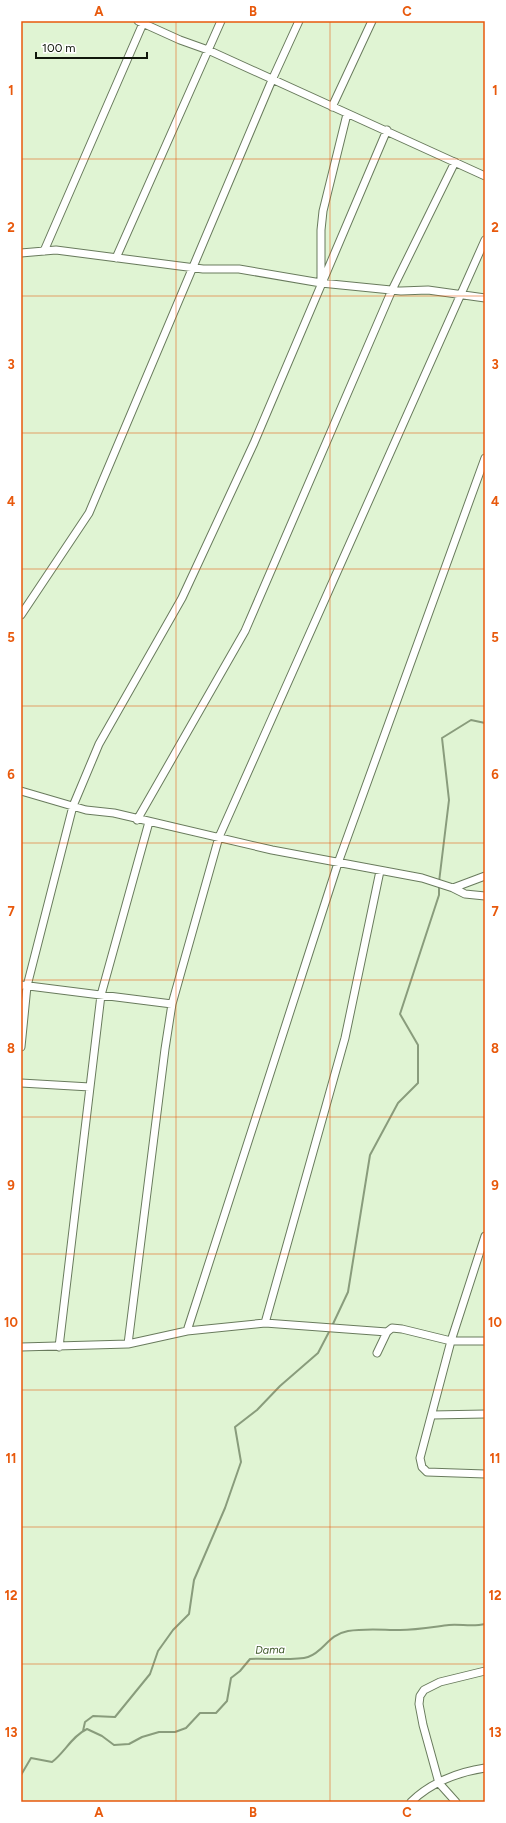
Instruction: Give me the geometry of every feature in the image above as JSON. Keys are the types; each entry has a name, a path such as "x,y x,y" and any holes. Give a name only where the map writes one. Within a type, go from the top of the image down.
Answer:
{"street":[{"path":"116,258 221,21"},
{"path":"21,615 89,513 194,268 272,80 299,21"},
{"path":"332,107 372,21"},
{"path":"44,251 142,22 180,40 208,50 347,114 387,130 485,176"},
{"path":"321,283 321,230 323,211 347,114"},
{"path":"21,1047 24,985 73,806 99,744 182,598 254,443 387,130"},
{"path":"138,820 245,631 392,290 455,162"},
{"path":"128,1344 172,1004 219,837 485,240"},
{"path":"21,253 56,250 194,268 239,269 321,283 392,290 428,290 485,298"},
{"path":"187,1331 338,863 485,458"},
{"path":"21,791 73,806 338,863 422,878 453,888 465,894 485,896"},
{"path":"59,1347 101,995 149,822"},
{"path":"265,1323 346,1038 380,870"},
{"path":"453,888 485,876"},
{"path":"24,985 172,1004"},
{"path":"21,1083 90,1087"},
{"path":"485,1236 451,1341 420,1458 422,1467 427,1472 485,1474"},
{"path":"21,1347 128,1344 187,1331 265,1323 387,1332"},
{"path":"377,1353 387,1332 392,1328 451,1341 485,1341"},
{"path":"432,1415 485,1414"},
{"path":"456,1802 439,1783 422,1725 419,1704 420,1696 424,1690 440,1682 485,1671"},
{"path":"411,1802 421,1792 439,1783 461,1774 485,1768"}],"waterway":[{"path":"439,882 449,800 442,738 471,720 485,723"},
{"path":"332,1326 348,1292 370,1155 398,1103 418,1083 418,1045 400,1014 439,895 439,886"},
{"path":"83,1731 85,1722 93,1716 115,1717 150,1674 158,1651 173,1630 189,1614 194,1580 225,1508 241,1462 235,1427 257,1410 280,1386 318,1353 330,1330"},
{"name":"Dama","path":"21,1775 31,1758 52,1762 77,1736 87,1729 102,1736 114,1745 129,1744 142,1737 159,1732 175,1732 186,1728 200,1713 216,1713 227,1701 231,1678 240,1671 250,1659 296,1659 308,1657 318,1651 335,1636 348,1631 368,1629 406,1630 449,1625 485,1624"}]}
